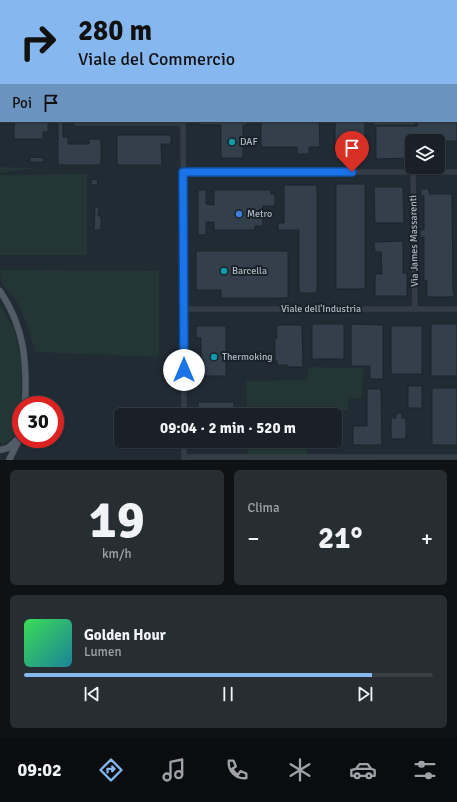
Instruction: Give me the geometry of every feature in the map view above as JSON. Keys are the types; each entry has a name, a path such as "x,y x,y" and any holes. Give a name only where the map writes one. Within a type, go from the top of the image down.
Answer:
{"main road":[{"path":"0,292 14,318 22,339 26,367 25,396"},
{"path":"12,445 0,451 8,460 15,448"}],"street":[{"path":"183,122 184,408"},
{"path":"183,172 405,172"},
{"path":"445,172 457,172"},
{"name":"Via James Massarenti","path":"413,174 415,309"},
{"name":"Viale dell'Industria","path":"184,309 457,309"},
{"path":"184,448 184,459 457,457"}],"lane":[{"path":"76,124 183,122"},
{"path":"375,122 413,122"}],"shaded area":[{"path":"0,167 36,168 0,173"},
{"path":"87,174 87,255 0,255 0,175"},
{"path":"0,270 159,271 159,357 35,352 23,313 14,297 3,285"},
{"path":"0,304 14,329 21,359 21,396 12,396 12,438 3,445 0,442"},
{"path":"308,367 363,368 362,398 348,399 348,410 342,410 342,408 247,408 246,381 308,380"},
{"path":"247,448 307,448 307,456 377,457 377,460 251,460 251,457 247,451"}],"building":[{"path":"14,122 48,122 48,132 43,132 43,139 14,139"},
{"path":"58,122 63,122 63,137 68,137 68,144 89,144 89,139 101,139 101,165 58,165"},
{"name":"DAF","path":"199,122 247,122 247,125 243,125 243,158 221,158 221,125 199,125"},
{"path":"261,122 319,122 320,147 309,147 309,154 297,154 297,147 261,147"},
{"path":"335,122 365,122 365,159 335,159"},
{"path":"417,122 457,122 457,141 445,141 445,134 405,134 405,158 376,159 376,126 417,126"},
{"path":"117,135 171,135 171,144 161,144 162,165 117,165"},
{"path":"30,157 44,158 44,162 30,162"},
{"path":"97,179 98,185 91,185 91,180"},
{"path":"336,184 365,184 365,289 336,289"},
{"path":"284,185 317,185 317,293 299,293 299,230 278,230 278,223 284,223"},
{"path":"374,187 403,187 404,223 375,223"},
{"path":"421,189 429,189 429,194 452,194 454,297 427,297 427,281 424,281 424,237 420,237 420,230 424,230 424,196 421,196"},
{"name":"Metro","path":"198,190 206,190 206,204 214,205 214,190 271,190 271,194 275,194 275,206 263,206 263,226 255,226 255,230 214,230 214,222 206,222 206,235 198,235"},
{"path":"95,207 99,208 98,216 101,216 101,230 94,230"},
{"path":"403,241 403,273 407,273 407,296 375,296 375,274 382,274 381,252 375,252 374,242"},
{"path":"196,251 288,251 288,298 221,298 221,290 196,290"},
{"path":"312,324 344,324 344,359 312,359"},
{"path":"351,324 383,325 383,379 370,379 370,366 351,366"},
{"path":"431,324 457,324 457,376 431,376"},
{"path":"279,325 302,325 303,367 277,365 277,361 275,361 275,338 277,338 276,328"},
{"name":"Thermoking","path":"196,326 226,326 226,376 201,376 201,338 196,338"},
{"path":"391,326 422,326 422,374 391,374"},
{"path":"408,386 422,386 422,408 408,408"},
{"path":"432,388 457,388 457,445 432,445"},
{"path":"367,389 381,389 382,445 353,445 353,426 367,426"},
{"path":"198,402 234,402 234,408 198,408"},
{"path":"396,413 402,413 402,418 406,418 406,439 391,439 391,418 396,418"}],"place":[{"name":"DAF","path":"232,142"},
{"name":"Metro","path":"239,214"},
{"name":"Barcella","path":"224,271"},
{"name":"Thermoking","path":"214,357"}],"route":[{"path":"184,370 183,172 352,172"}]}
